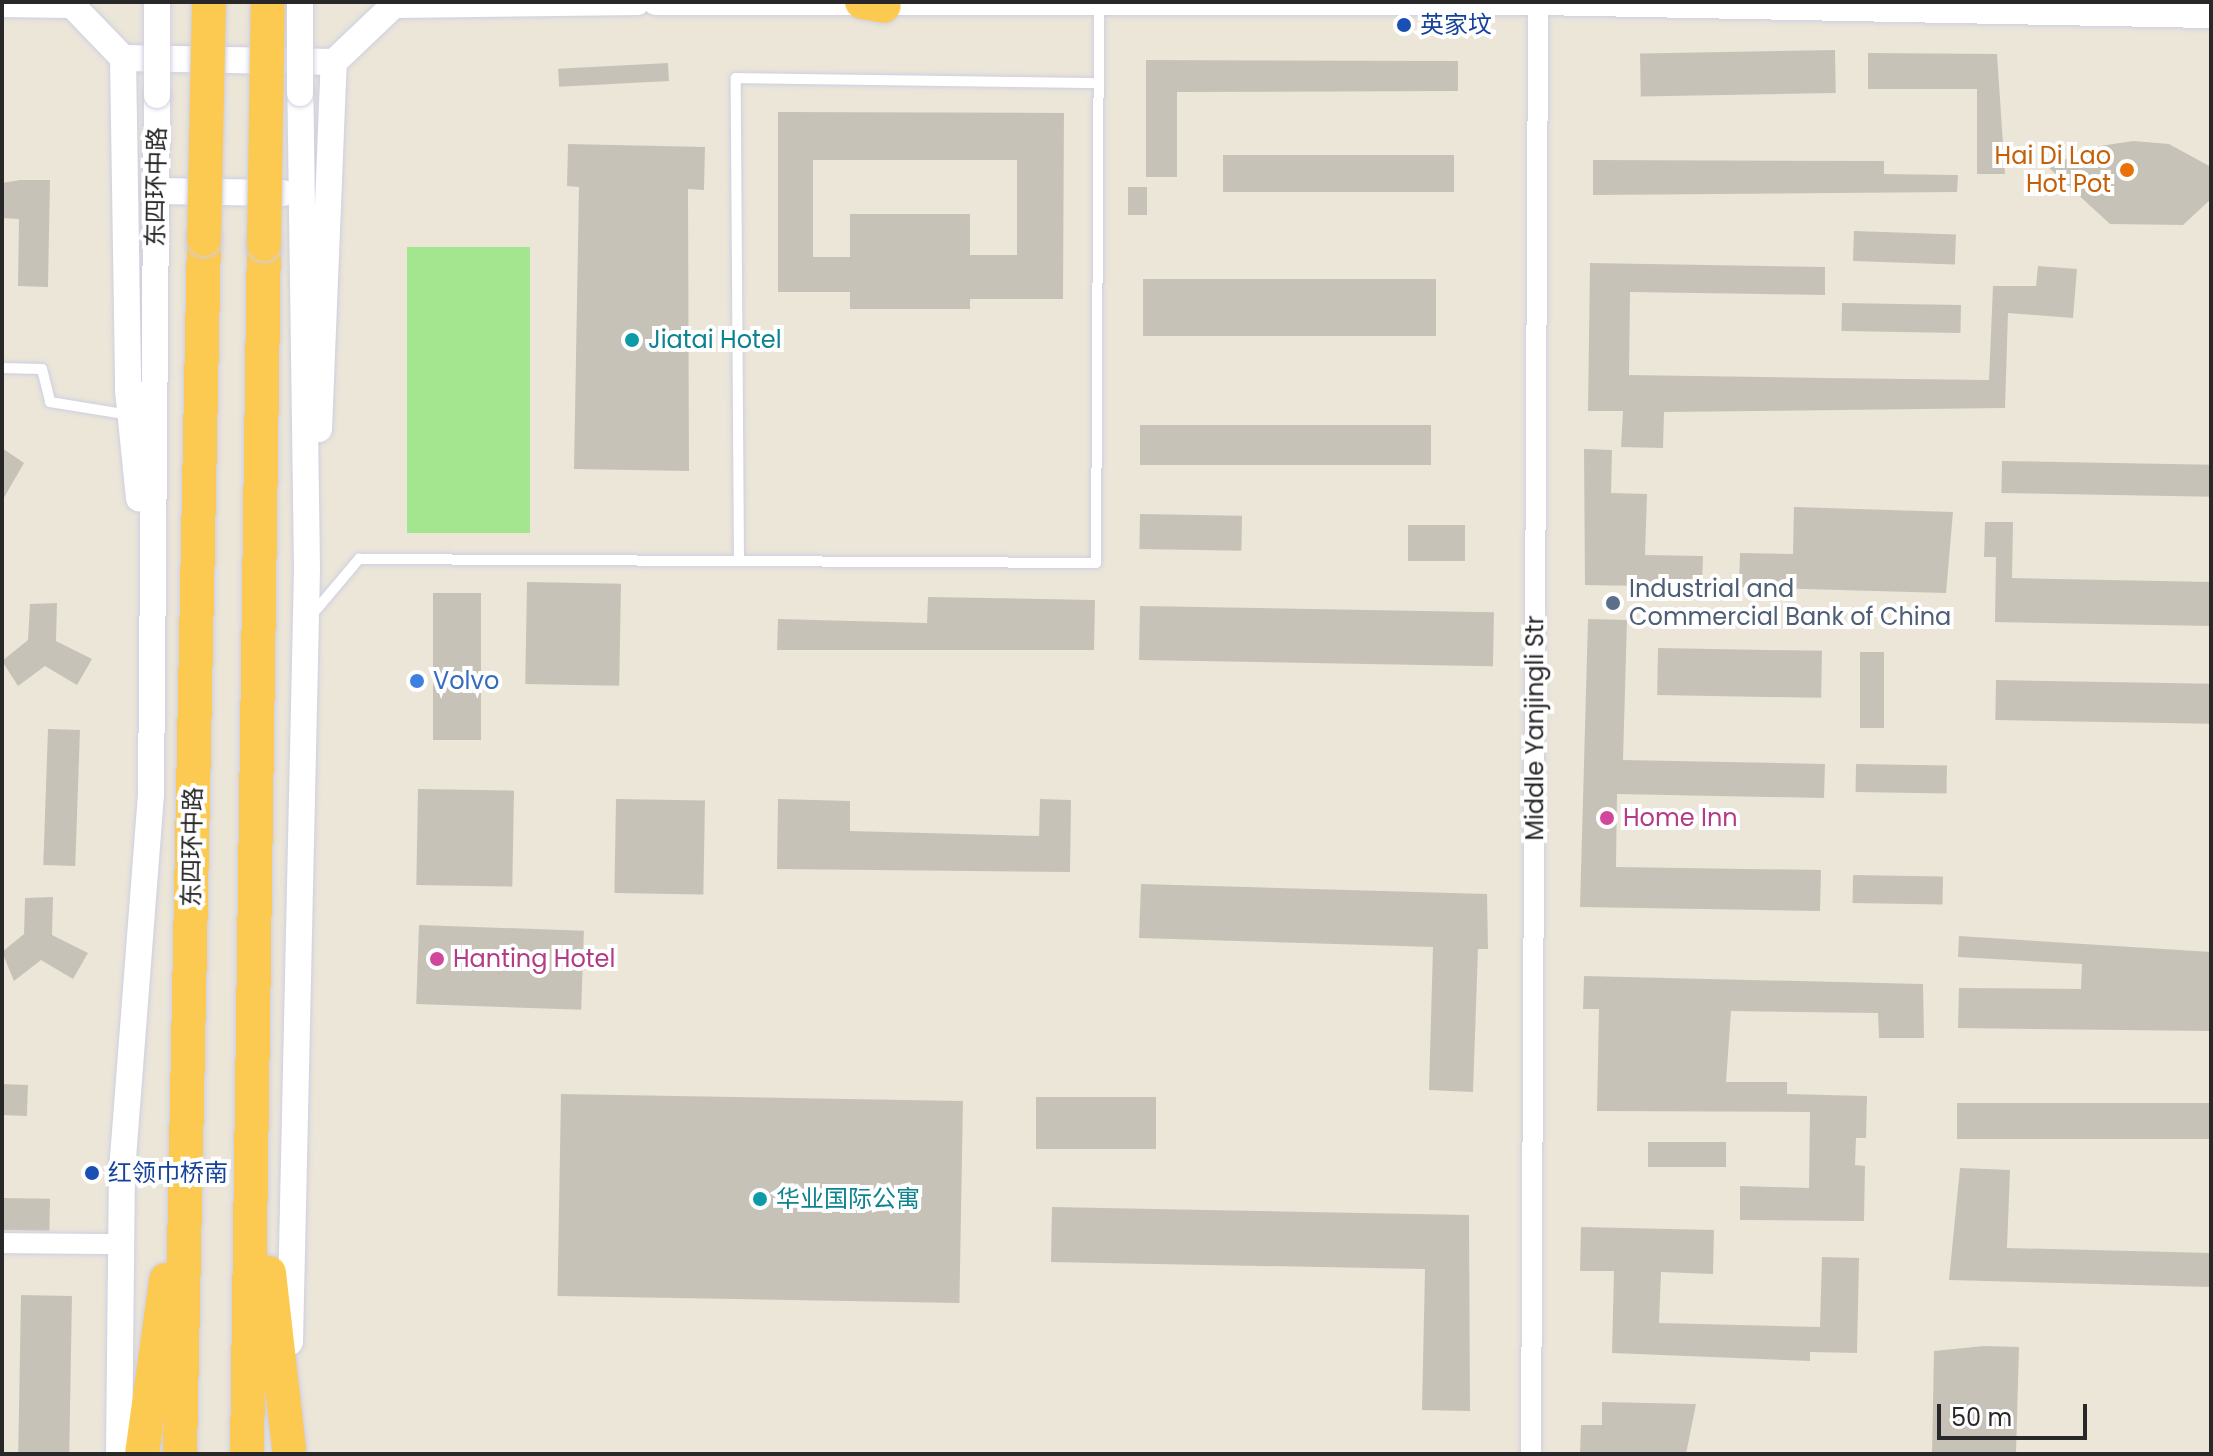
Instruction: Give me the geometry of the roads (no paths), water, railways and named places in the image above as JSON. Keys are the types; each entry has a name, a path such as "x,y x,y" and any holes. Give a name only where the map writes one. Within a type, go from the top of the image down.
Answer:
{"highway":[{"name":"东四环中路","path":"180,1454 209,2"},
{"path":"247,1454 255,1147 268,2"},
{"path":"255,1147 289,1451"},
{"path":"142,1454 186,1149"}],"street":[{"name":"东四环中路","path":"119,1454 123,1244 152,661 157,2"},
{"path":"300,2 298,194 307,568"},
{"path":"289,1451 307,568 334,62 397,3 637,2"},
{"path":"656,2 1099,5 1538,2 2211,15"},
{"name":"Middle Yanjingli Str","path":"1531,1454 1538,2"},
{"path":"2,4 69,3 123,58 334,62"},
{"name":"东四环中路","path":"123,58 131,415 152,661"},
{"path":"155,191 298,194"},
{"path":"2,1243 123,1244"}],"lane":[{"path":"306,622 359,559 1096,563 1099,5"},
{"path":"739,561 736,78 1099,83"},
{"path":"2,368 42,369 50,402 131,415"}],"place":[{"name":"英家坟","path":"1404,25"},
{"name":"Hai Di Lao Hot Pot","path":"2127,170"},
{"name":"Jiatai Hotel","path":"632,340"},
{"name":"Industrial and Commercial Bank of China","path":"1613,603"},
{"name":"Volvo","path":"417,681"},
{"name":"Home Inn","path":"1607,818"},
{"name":"Hanting Hotel","path":"437,959"},
{"name":"红领巾桥南","path":"92,1173"},
{"name":"华业国际公寓","path":"760,1199"}]}
